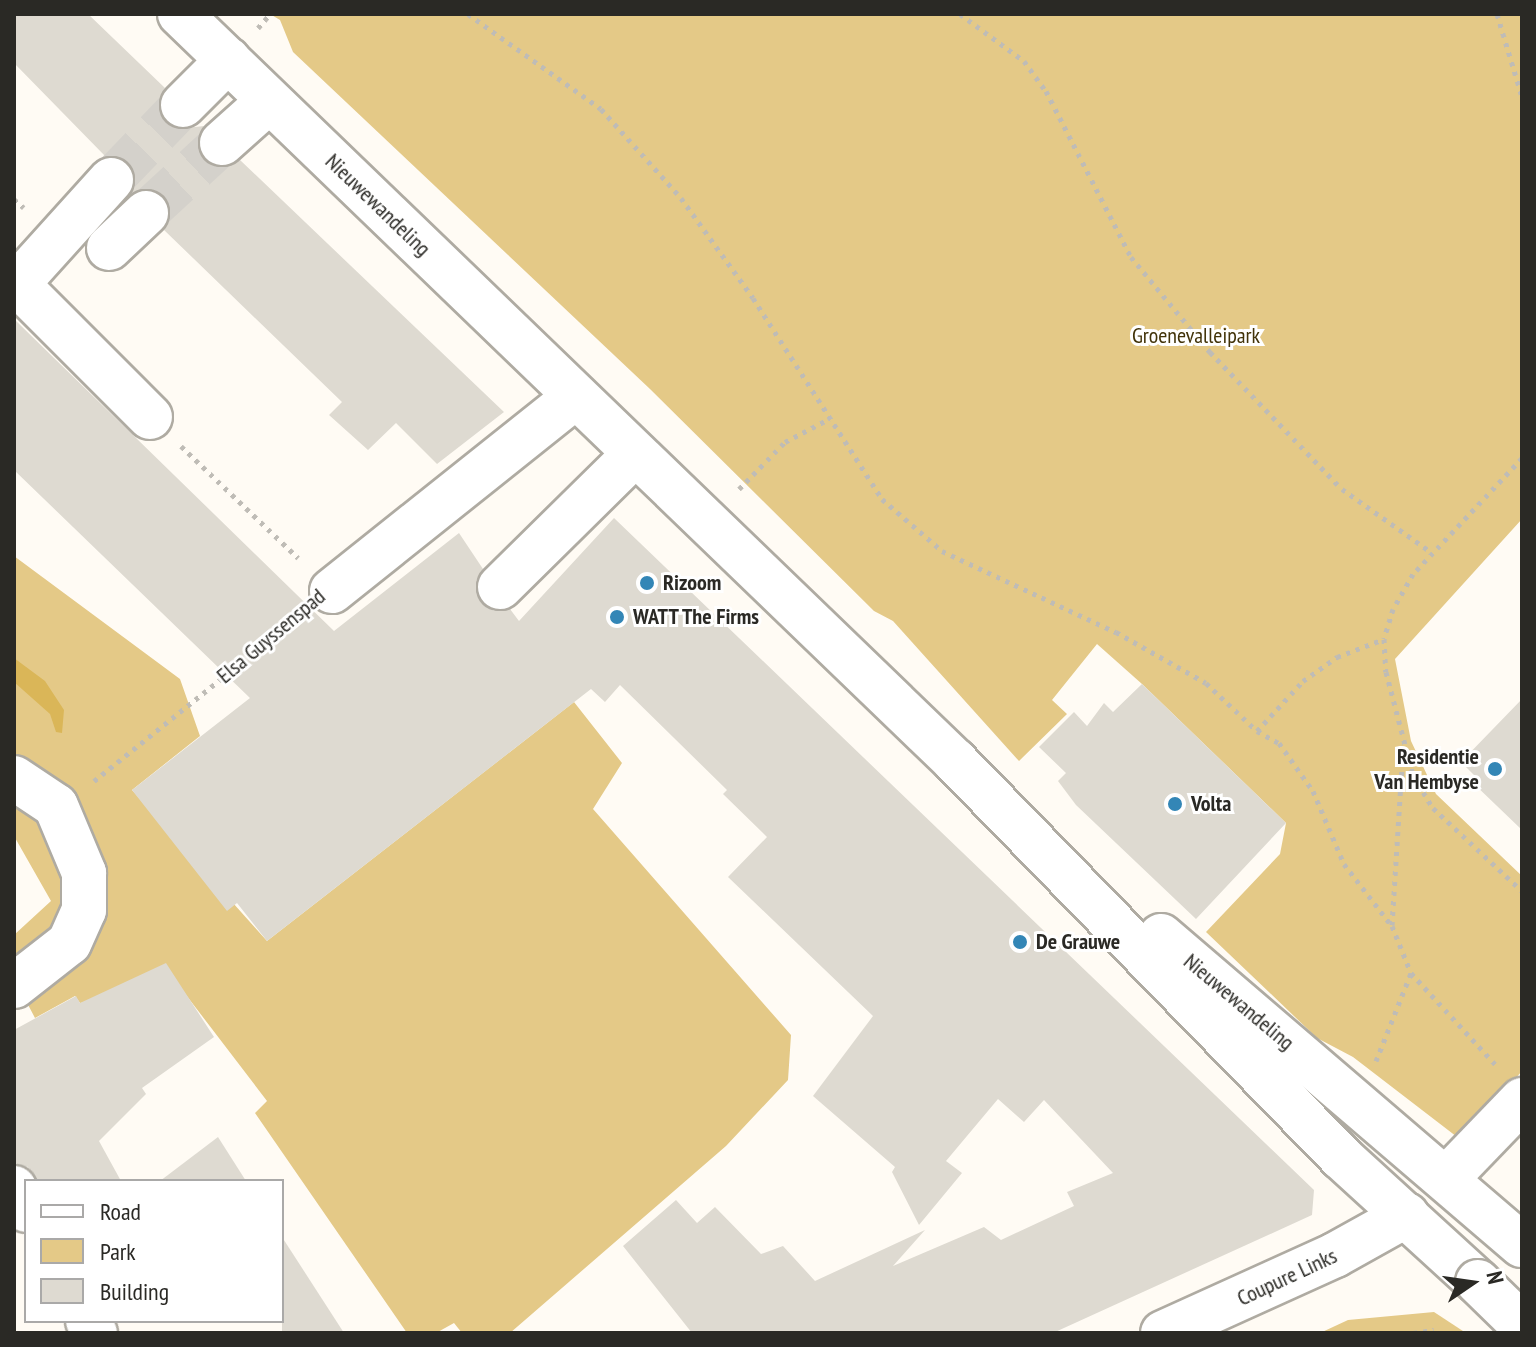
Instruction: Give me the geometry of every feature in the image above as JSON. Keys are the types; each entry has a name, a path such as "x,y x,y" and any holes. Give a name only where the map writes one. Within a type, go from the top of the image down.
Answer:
{"main road":[{"name":"Nieuwewandeling","path":"180,14 955,761 1341,1157 1522,1325"},
{"path":"183,105 228,60"},
{"path":"222,143 269,101"},
{"path":"111,180 15,285 150,417"},
{"path":"109,248 146,213"},
{"path":"332,591 576,396"},
{"path":"500,587 635,454"},
{"name":"Nieuwewandeling","path":"955,761 1448,1177 1522,1245"},
{"path":"14,778 56,806 84,873 84,910 69,943 14,986"},
{"path":"1448,1177 1511,1085"},
{"path":"14,1188 24,1206"},
{"name":"Coupure Links","path":"1163,1333 1335,1255 1407,1215"}],"path":[{"path":"468,14 601,109 671,187 753,298 882,499 942,551 1116,632 1193,675 1257,731 1279,743 1313,791 1344,864 1392,926 1411,973 1511,1085"},
{"path":"960,14 1031,71 1131,257 1210,352 1342,489 1431,552"},
{"path":"1497,14 1522,97"},
{"name":"Elsa Guyssenspad","path":"56,806 332,591 150,417"},
{"path":"716,532 739,489 785,442 829,419"},
{"path":"1522,458 1431,552 1393,609 1384,639 1404,745 1413,775 1433,808 1522,891"},
{"path":"1257,731 1303,681 1337,657 1384,639"},
{"path":"1392,926 1404,745"},
{"path":"1380,1076 1376,1062 1386,1029 1411,973"},
{"path":"1413,1333 1434,1330"}],"green space":[{"name":"Groenevalleipark","path":"270,14 1522,14 1522,519 1395,659 1411,741 1436,794 1522,876 1522,1071 1461,1140 1353,1057 1317,1038 1206,932 1280,854 1286,823 1142,684 1097,644 1052,700 1067,714 1019,761 893,621 874,611 650,389 293,52 280,20"},
{"path":"14,556 180,679 200,736 132,790 267,941 574,702 622,763 593,809 791,1035 788,1080 726,1146 510,1333 462,1333 454,1323 436,1333 407,1333 255,1113 267,1101 183,991 80,1003 75,996 35,1018 25,999 14,1007 14,935 51,901 14,836"},
{"path":"1434,1312 1466,1333 1320,1333 1348,1320"}],"shaded area":[{"path":"14,658 45,681 64,710 62,733 56,732 50,714 14,682"}],"building":[{"path":"14,14 88,14 165,88 159,111 166,123 177,129 204,126 197,147 204,160 226,168 240,160 504,412 437,464 396,423 368,450 329,415 342,402 164,230 170,208 165,196 152,189 131,193 135,173 128,162 105,156 14,63"},
{"path":"14,319 334,631 459,533 483,569 476,581 482,604 494,611 510,609 519,621 614,518 1314,1190 1312,1215 1053,1333 692,1333 623,1246 676,1200 697,1223 715,1207 761,1254 783,1246 815,1281 925,1230 893,1266 984,1227 1001,1240 1074,1206 1067,1192 1113,1173 1044,1100 1024,1122 998,1099 946,1161 962,1173 919,1225 892,1172 895,1167 813,1096 873,1016 728,877 767,837 723,794 727,790 620,685 605,702 591,689 267,941 237,903 227,911 132,790 250,698 14,470"},
{"path":"1142,684 1286,823 1196,919 1076,805 1058,781 1066,773 1039,747 1074,712 1087,726 1104,703 1113,712"},
{"name":"Residentie Van Hembyse","path":"1522,699 1522,830 1471,781 1475,776 1461,762"},
{"path":"166,963 214,1037 142,1088 146,1094 99,1141 120,1179 37,1179 28,1167 14,1163 14,1030 76,996 80,1003"},
{"path":"218,1137 245,1179 163,1179"},
{"path":"284,1240 344,1333 282,1333 284,1323"}],"tunnel":[{"path":"111,180 183,105"},
{"path":"146,213 222,143"}],"place":[{"name":"Rizoom","path":"647,583"},
{"name":"WATT The Firms","path":"617,617"},
{"name":"Residentie Van Hembyse","path":"1495,769"},
{"name":"Volta","path":"1175,804"},
{"name":"De Grauwe","path":"1020,942"}]}
